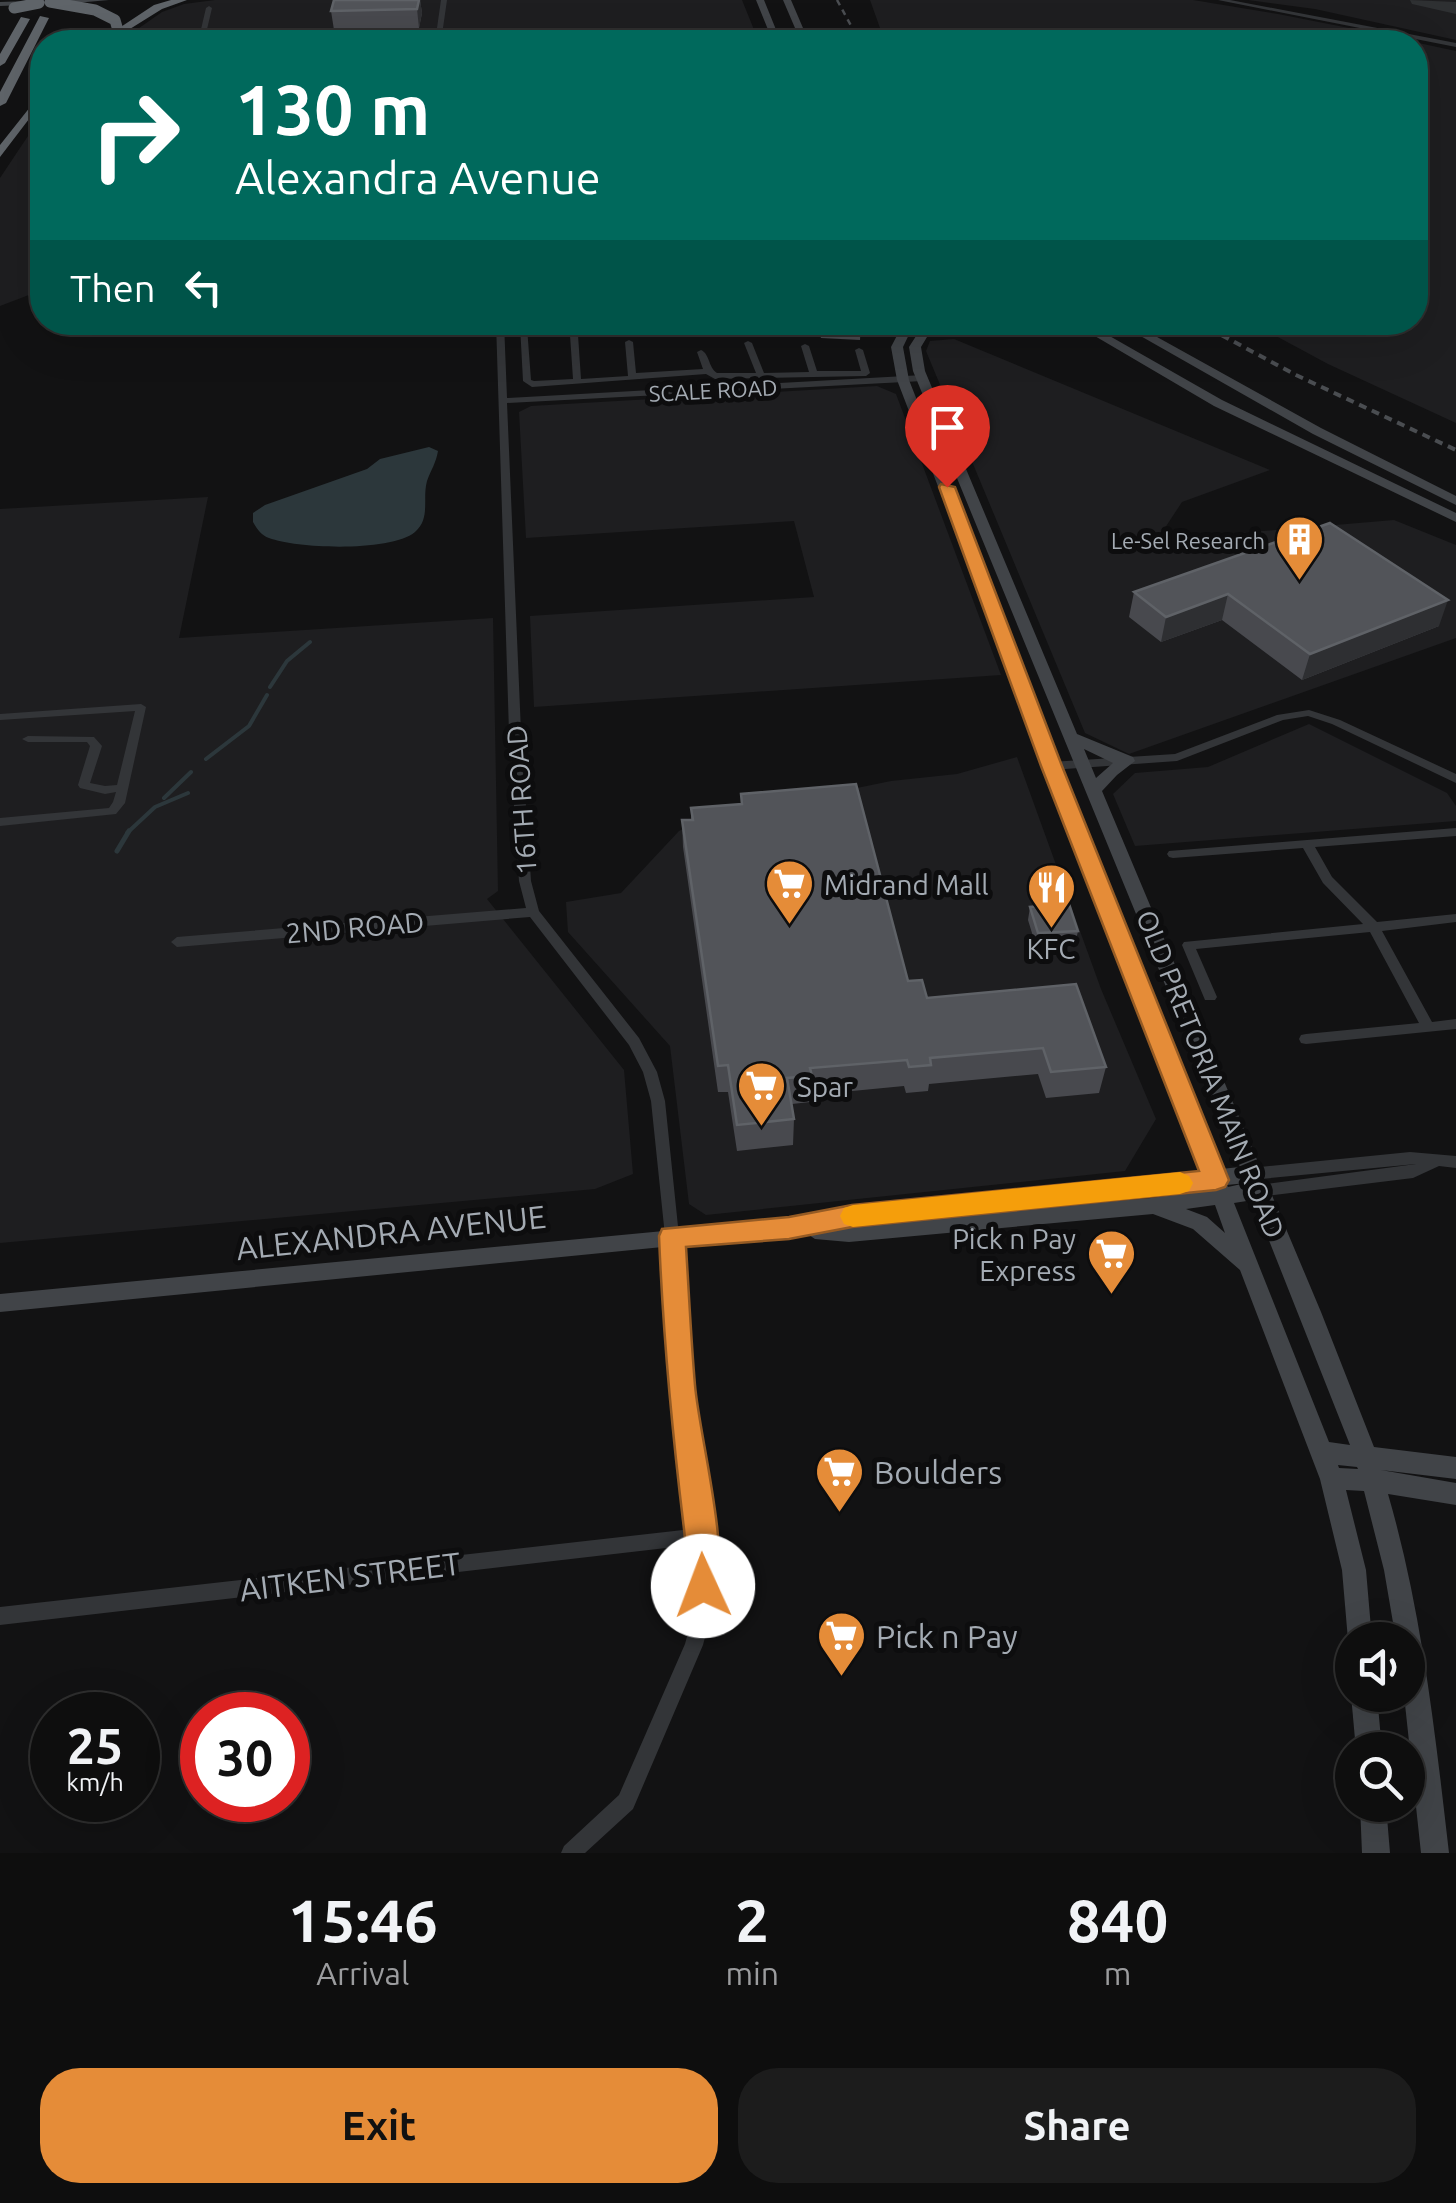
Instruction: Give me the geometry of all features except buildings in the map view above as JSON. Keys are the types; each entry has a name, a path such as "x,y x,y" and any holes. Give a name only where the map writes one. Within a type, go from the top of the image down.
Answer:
{"highway":[{"path":"122,30 158,7 182,0"},
{"path":"0,4 41,4 107,14 117,27 114,30"},
{"path":"0,63 41,4"},
{"path":"30,30 41,4"},
{"path":"0,103 30,31"},
{"path":"0,153 30,112"}],"main road":[{"path":"41,4 104,0"},
{"path":"760,0 772,30"},
{"path":"787,0 800,30"},
{"name":"OLD PRETORIA MAIN ROAD","path":"903,335 896,347 903,380 1332,1479 1354,1570 1358,1622"},
{"name":"OLD PRETORIA MAIN ROAD","path":"922,335 914,346 922,378 1368,1468 1398,1576 1424,1742 1435,1853"},
{"path":"1099,335 1218,403 1456,518"},
{"path":"1144,335 1341,444 1456,501"},
{"path":"1071,737 1125,761"},
{"path":"1093,791 1125,761"},
{"name":"ALEXANDRA AVENUE","path":"0,1303 672,1236 789,1228 852,1216 1254,1183"},
{"name":"ALEXANDRA AVENUE","path":"789,1228 849,1233 1151,1206 1219,1188"},
{"path":"1151,1206 1200,1224 1252,1269"},
{"path":"1322,1452 1456,1494"},
{"path":"1332,1479 1368,1468 1456,1468"},
{"path":"1373,1822 1376,1853"}],"street":[{"path":"440,30 444,0"},
{"path":"1221,0 1378,30"},
{"path":"203,30 209,8"},
{"path":"1428,40 1456,45"},
{"name":"16TH ROAD","path":"501,335 515,732 526,881 534,912 634,1042 650,1072 658,1101 672,1236 680,1388 701,1536 701,1618 694,1645 626,1802 571,1853"},
{"path":"524,335 528,383 708,372 716,376 866,374 859,350"},
{"path":"574,335 577,382"},
{"path":"629,342 634,376"},
{"path":"748,343 760,374"},
{"path":"805,346 813,372"},
{"path":"702,352 708,372"},
{"path":"680,373 684,392"},
{"path":"666,374 670,392"},
{"name":"SCALE ROAD","path":"504,401 922,378"},
{"path":"0,717 141,708 119,803 105,813 0,822"},
{"path":"1052,766 1187,754 1281,717 1309,713 1456,779"},
{"path":"28,739 90,738 96,746 84,785 122,788"},
{"path":"1173,854 1456,832"},
{"path":"1307,844 1327,880 1374,927 1428,1027"},
{"name":"2ND ROAD","path":"177,942 534,912"},
{"path":"1210,997 1188,944 1456,918"},
{"path":"1306,1039 1456,1024"},
{"name":"ALEXANDRA AVENUE","path":"1254,1183 1413,1172 1434,1163 1456,1162"},
{"name":"AITKEN STREET","path":"0,1616 701,1536"}],"shaded area":[{"path":"215,0 742,0 754,30 136,30 162,12"},
{"path":"870,0 1193,0 1356,30 881,30"},
{"path":"1248,0 1456,0 1456,40 1428,34 1428,30 1411,30 1315,9"},
{"path":"1428,45 1456,51 1456,423 1274,335 1428,335"},
{"path":"30,133 30,295 0,306 0,178"},
{"path":"954,339 1270,470 1182,502 1157,540 1394,520 1456,545 1456,638 1129,754 1085,733 926,351 930,341"},
{"path":"877,386 896,394 1001,675 534,707 530,616 814,597 794,521 526,538 519,412 531,406"},
{"path":"429,447 438,451 427,481 423,521 415,532 403,538 366,546 301,545 266,537 253,522 253,513 265,505 367,469 380,459"},
{"path":"208,497 179,638 493,618 498,891 487,899 624,1070 633,1174 595,1189 0,1243 0,509"},
{"path":"1309,724 1447,793 1456,806 1456,821 1135,846 1113,794 1135,773 1208,767"},
{"path":"1017,757 1101,989 1156,1119 1125,1171 706,1215 689,1204 670,1046 568,932 566,902 621,893 679,831 701,820 891,781 957,774"}],"waterway":[{"path":"270,687 287,661 310,642"},
{"path":"206,759 249,726 267,695"},
{"path":"164,798 191,772"},
{"path":"129,831 155,807 188,793"},
{"path":"117,851 129,831"}],"taxiway":[{"path":"1419,0 1456,8"}],"railway":[{"path":"837,0 853,30"},
{"path":"1221,335 1296,375 1456,450"}],"slow traffic":[{"path":"853,1216 1180,1183"}],"place":[{"name":"Le-Sel Research","path":"1300,582"},
{"name":"Midrand Mall","path":"789,926"},
{"name":"KFC","path":"1051,930"},
{"name":"Spar","path":"762,1128"},
{"name":"Pick n Pay Express","path":"1111,1296"},
{"name":"Boulders","path":"839,1514"},
{"name":"Pick n Pay","path":"841,1678"}],"route":[{"path":"703,1586 701,1536 680,1388 672,1236 789,1228 852,1216 1216,1180 1052,766 947,487"}]}
